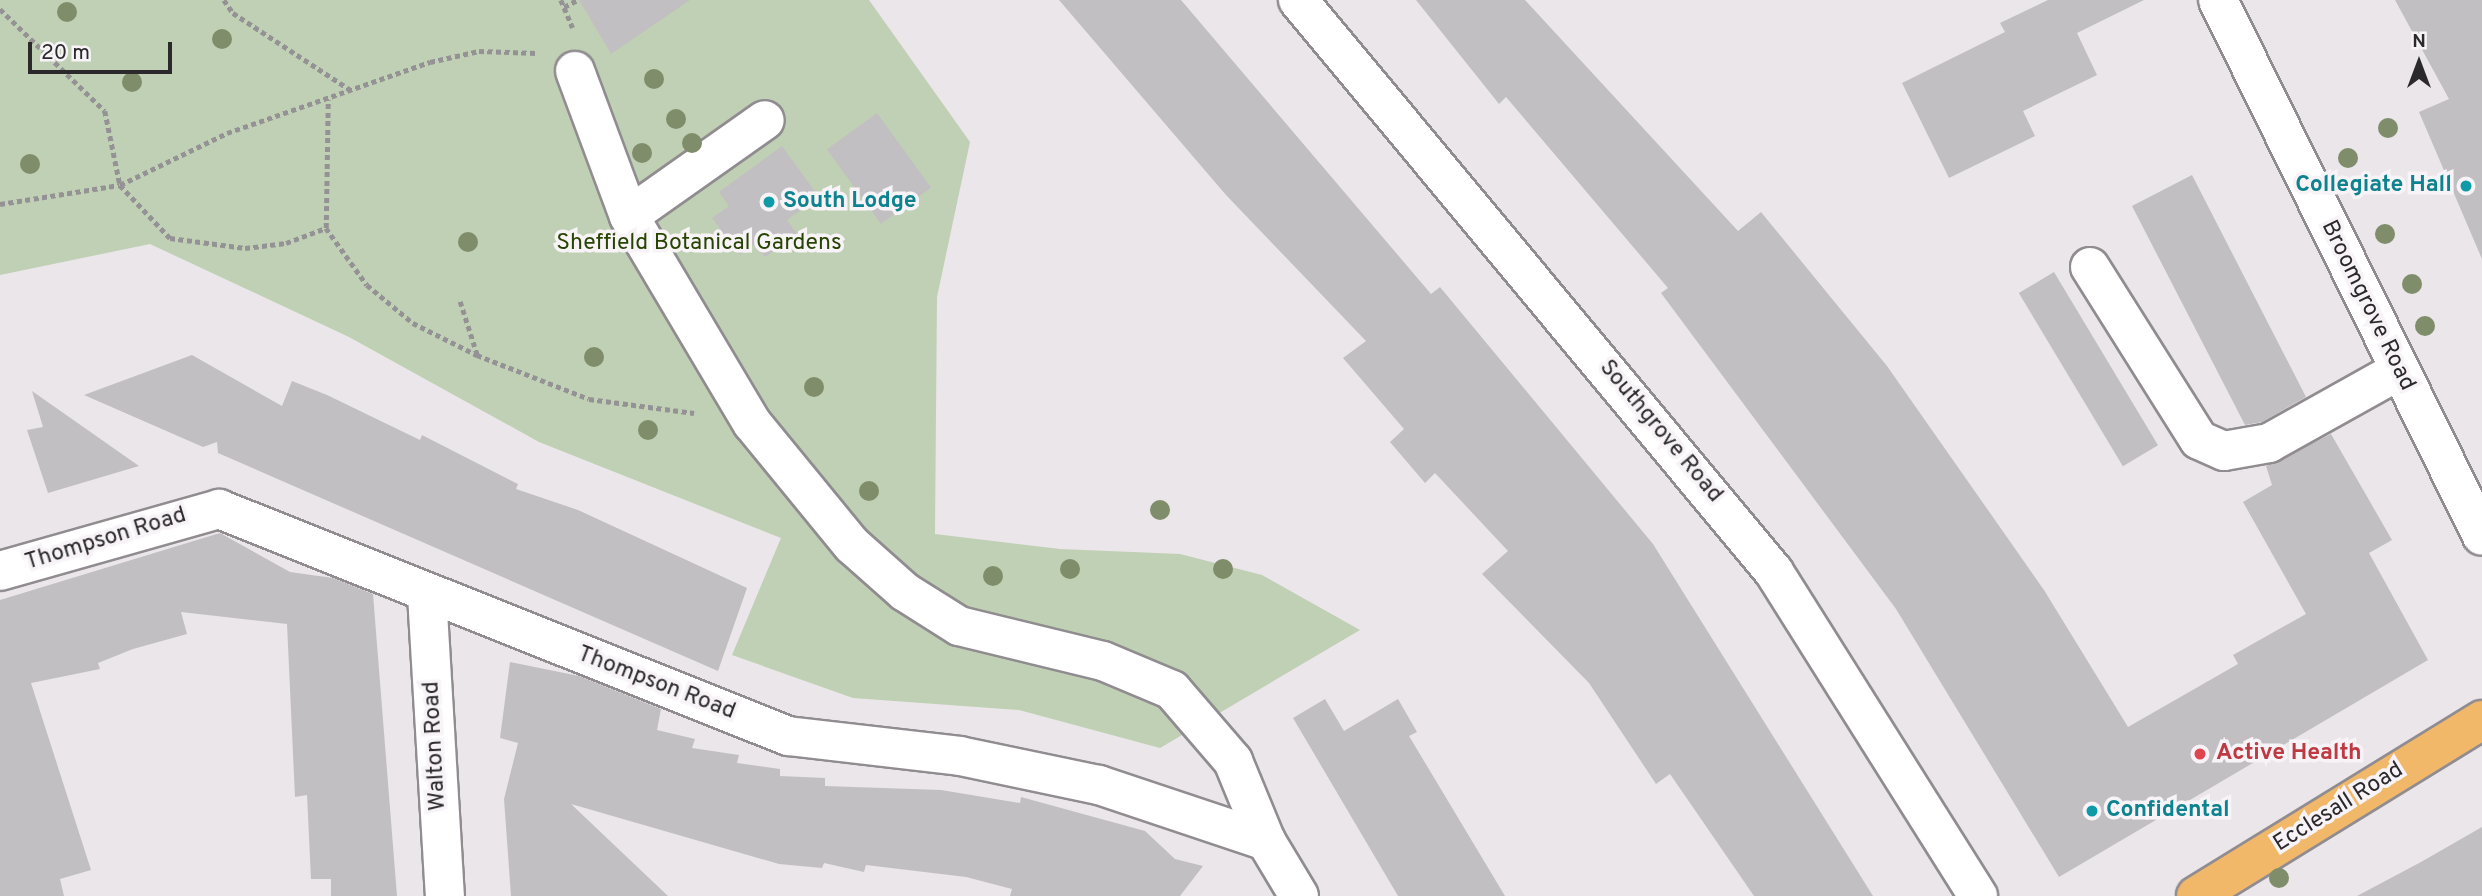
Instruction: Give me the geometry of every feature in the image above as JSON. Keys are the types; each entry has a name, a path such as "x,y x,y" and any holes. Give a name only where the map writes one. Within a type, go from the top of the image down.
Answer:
{"main road":[{"name":"Ecclesall Road","path":"2204,894 2482,720"}],"street":[{"name":"Southgrove Road","path":"1298,0 1774,572 1978,896"},
{"name":"Broomgrove Road","path":"2218,0 2398,371 2482,536"},
{"path":"575,71 629,216 752,423 852,545 905,592 959,626 1103,661 1172,690 1204,720 1233,761 1266,841 1299,896"},
{"path":"629,216 765,120"},
{"path":"2090,267 2199,440 2224,450 2269,443 2398,371"},
{"name":"Thompson Road","path":"0,571 219,509 427,595 788,736 960,756 1086,782 1266,841"},
{"name":"Walton Road","path":"427,595 445,896"}],"path":[{"path":"224,0 233,13 350,90"},
{"path":"565,7 577,0"},
{"path":"0,9 105,111 120,185 170,238 245,248 286,243 326,228"},
{"path":"0,204 120,185 227,133 328,100 350,90 479,51 536,53 575,71"},
{"path":"328,100 326,228 367,285 413,323 477,355 589,399 752,423"},
{"path":"460,302 477,355"}],"green space":[{"name":"Sheffield Botanical Gardens","path":"0,0 869,0 970,142 937,297 935,534 1060,549 1180,554 1262,575 1360,630 1160,748 1019,710 853,698 732,655 781,538 539,442 349,337 150,244 0,275"}],"building":[{"path":"579,0 690,0 611,54"},
{"path":"1059,0 1181,0 1431,294 1440,287 1653,544 1873,896 1754,896 1670,774 1656,784 1589,683 1482,574 1508,551 1435,473 1425,483 1390,442 1404,429 1343,358 1366,341 1226,195"},
{"path":"1416,0 1525,0 1738,231 1761,212 1887,366 2044,590 2128,727 2238,664 2233,655 2306,614 2243,502 2272,485 2266,466 2331,434 2392,540 2369,553 2428,660 2059,877 1896,609 1661,293 1668,288 1506,97 1499,104"},
{"path":"2048,0 2144,0 2077,33 2097,75 2023,111 2035,136 1949,178 1902,83 2005,32 2000,23"},
{"path":"2395,0 2482,0 2482,259 2419,112 2449,99"},
{"path":"877,113 931,187 881,224 827,149"},
{"name":"South Lodge","path":"782,146 819,197 787,220 797,234 765,257 755,244 740,255 712,218 729,206 719,192"},
{"path":"2192,175 2306,397 2262,422 2245,425 2132,206"},
{"path":"2054,272 2158,445 2123,466 2019,293"},
{"path":"192,355 282,406 292,381 327,395 420,440 422,435 518,484 516,489 578,510 747,588 718,671 218,453 217,442 203,447 84,395"},
{"path":"32,391 139,466 48,493 27,430 43,427"},
{"path":"220,533 290,572 333,578 373,594 397,896 331,896 331,879 311,879 307,795 295,797 287,624 181,612 187,634 133,649 98,663 100,669 31,683 91,870 60,879 64,896 0,896 0,600"},
{"path":"510,662 579,676 661,709 657,730 695,739 692,748 739,755 737,763 780,769 780,776 825,778 825,786 941,790 1020,803 1021,797 1145,831 1175,859 1203,866 1180,896 1010,896 1012,889 966,877 866,865 864,872 824,863 822,868 779,864 571,804 668,896 511,896 504,799 518,743 500,738"},
{"path":"1325,699 1344,731 1398,699 1417,732 1409,736 1505,896 1398,896 1293,718"},
{"path":"2482,827 2482,896 2357,896 2421,862"}],"place":[{"name":"Collegiate Hall","path":"2466,186"},
{"name":"South Lodge","path":"769,202"},
{"name":"Active Health","path":"2200,754"},
{"name":"Confidental","path":"2092,811"}]}
